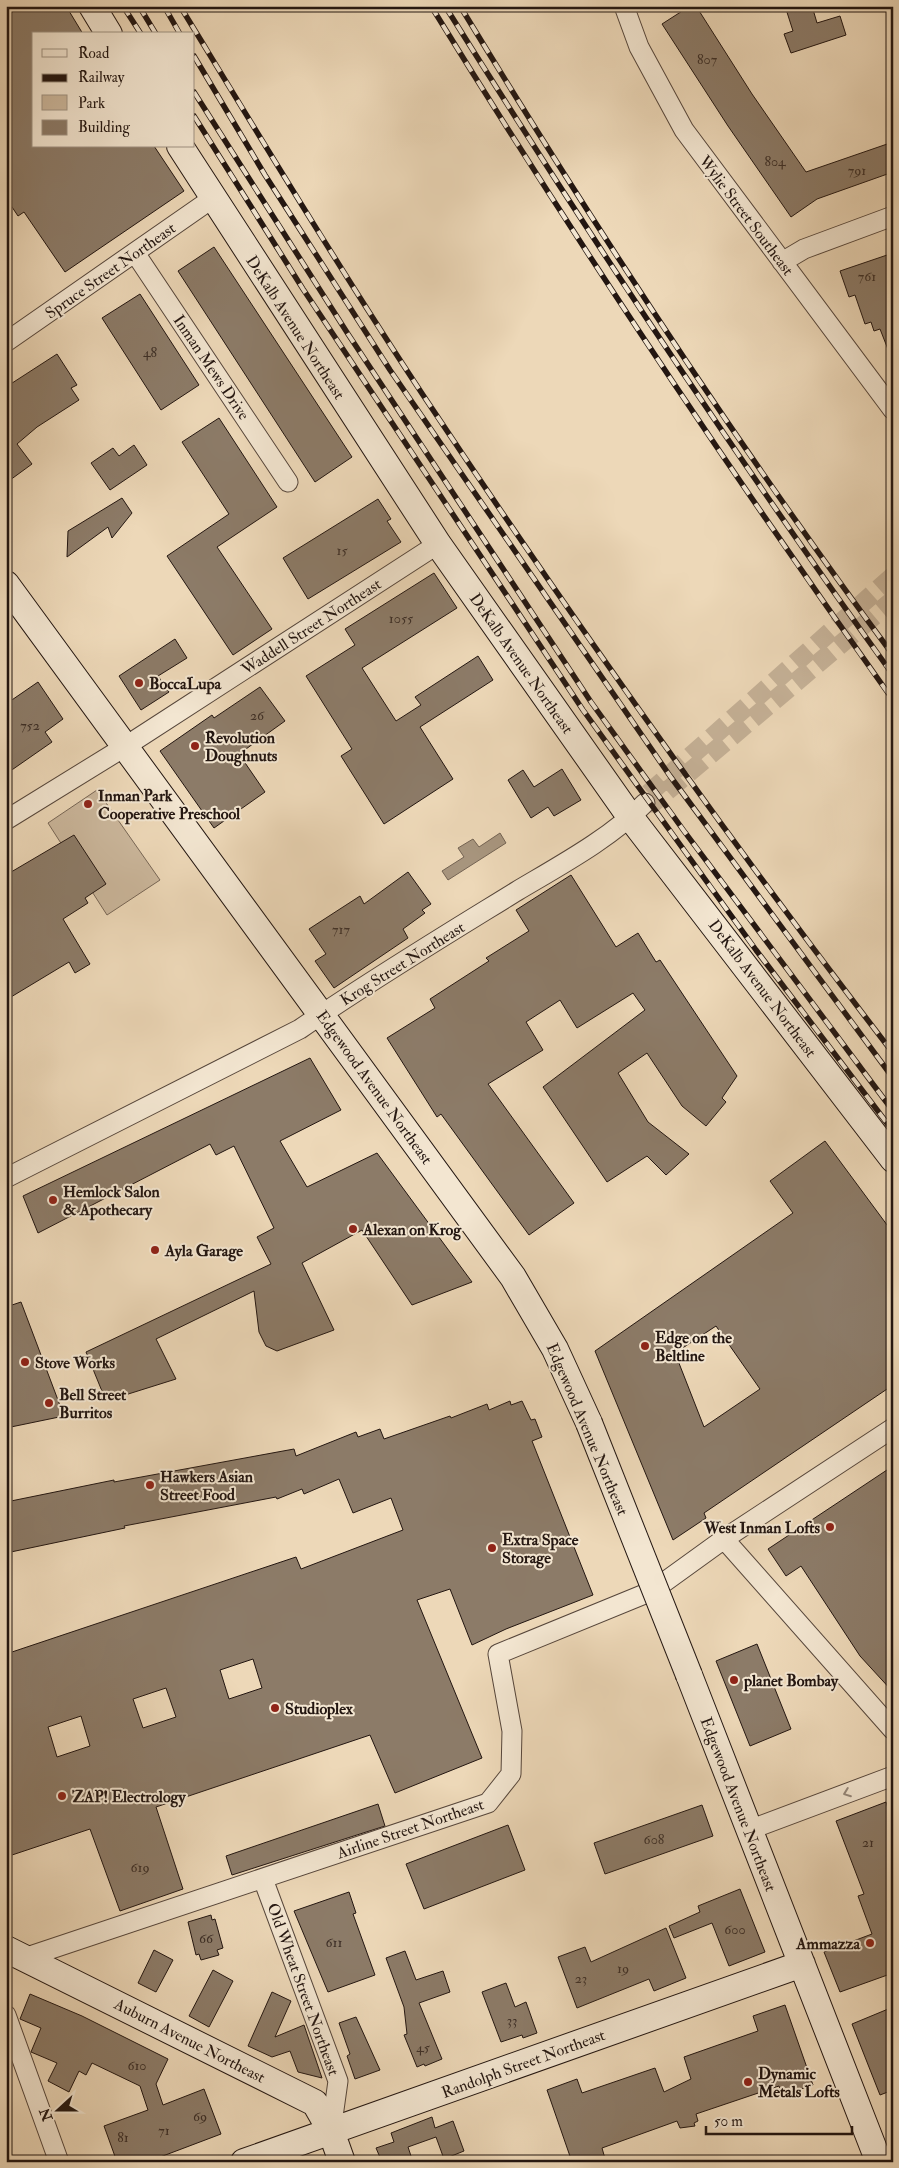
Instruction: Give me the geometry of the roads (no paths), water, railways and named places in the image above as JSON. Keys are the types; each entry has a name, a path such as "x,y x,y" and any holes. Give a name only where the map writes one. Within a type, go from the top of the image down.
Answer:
{"main road":[{"path":"92,6 108,32"},
{"name":"DeKalb Avenue Northeast","path":"181,148 438,544 638,811 893,1159"},
{"name":"Edgewood Avenue Northeast","path":"6,584 508,1270 555,1349 589,1423 879,2162"},
{"name":"Auburn Avenue Northeast","path":"15,1953 315,2102 331,2131 342,2162"},
{"name":"Randolph Street Northeast","path":"244,2162 802,1964"}],"street":[{"name":"Wylie Street Southeast","path":"624,6 639,47 684,130 893,410"},
{"name":"Spruce Street Northeast","path":"6,342 213,198"},
{"path":"782,262 804,249 893,216"},
{"name":"Inman Mews Drive","path":"135,253 288,482"},
{"name":"Waddell Street Northeast","path":"6,820 126,746 438,544"},
{"name":"Krog Street Northeast","path":"6,1178 300,1029 544,875 638,811"},
{"path":"893,1428 724,1539 893,1730"},
{"name":"Airline Street Northeast","path":"15,1953 263,1879 488,1802 511,1774 512,1731 498,1654 652,1591 724,1539"},
{"path":"750,1830 893,1776"},
{"name":"Old Wheat Street Northeast","path":"263,1879 338,2081 338,2094 331,2131"},
{"path":"6,2015 59,2162"}],"tunnel":[{"path":"893,576 647,795 645,803 653,803 893,600"}],"railway":[{"path":"123,6 140,32"},
{"path":"139,6 155,32"},
{"path":"164,6 179,32"},
{"path":"180,6 361,299 479,479 711,810 893,1053"},
{"path":"431,6 486,95 656,357 773,529 893,700"},
{"path":"445,6 553,176 720,428 893,675"},
{"path":"460,6 615,254 723,416 893,655"},
{"path":"195,58 265,175 390,370 670,776 893,1078"},
{"path":"195,94 348,334 591,702 684,831 893,1111"},
{"path":"195,118 303,289 583,710 756,950 893,1131"}],"place":[{"name":"BoccaLupa","path":"139,683"},
{"name":"Revolution Doughnuts","path":"195,746"},
{"name":"Inman Park Cooperative Preschool","path":"88,804"},
{"name":"Hemlock Salon & Apothecary","path":"53,1200"},
{"name":"Alexan on Krog","path":"353,1229"},
{"name":"Ayla Garage","path":"155,1250"},
{"name":"Edge on the Beltline","path":"645,1346"},
{"name":"Stove Works","path":"25,1362"},
{"name":"Bell Street Burritos","path":"49,1403"},
{"name":"Hawkers Asian Street Food","path":"150,1485"},
{"name":"West Inman Lofts","path":"830,1527"},
{"name":"Extra Space Storage","path":"492,1548"},
{"name":"planet Bombay","path":"734,1680"},
{"name":"Studioplex","path":"275,1708"},
{"name":"ZAP! Electrology","path":"62,1796"},
{"name":"Ammazza","path":"870,1943"},
{"name":"Dynamic Metals Lofts","path":"748,2082"}]}
